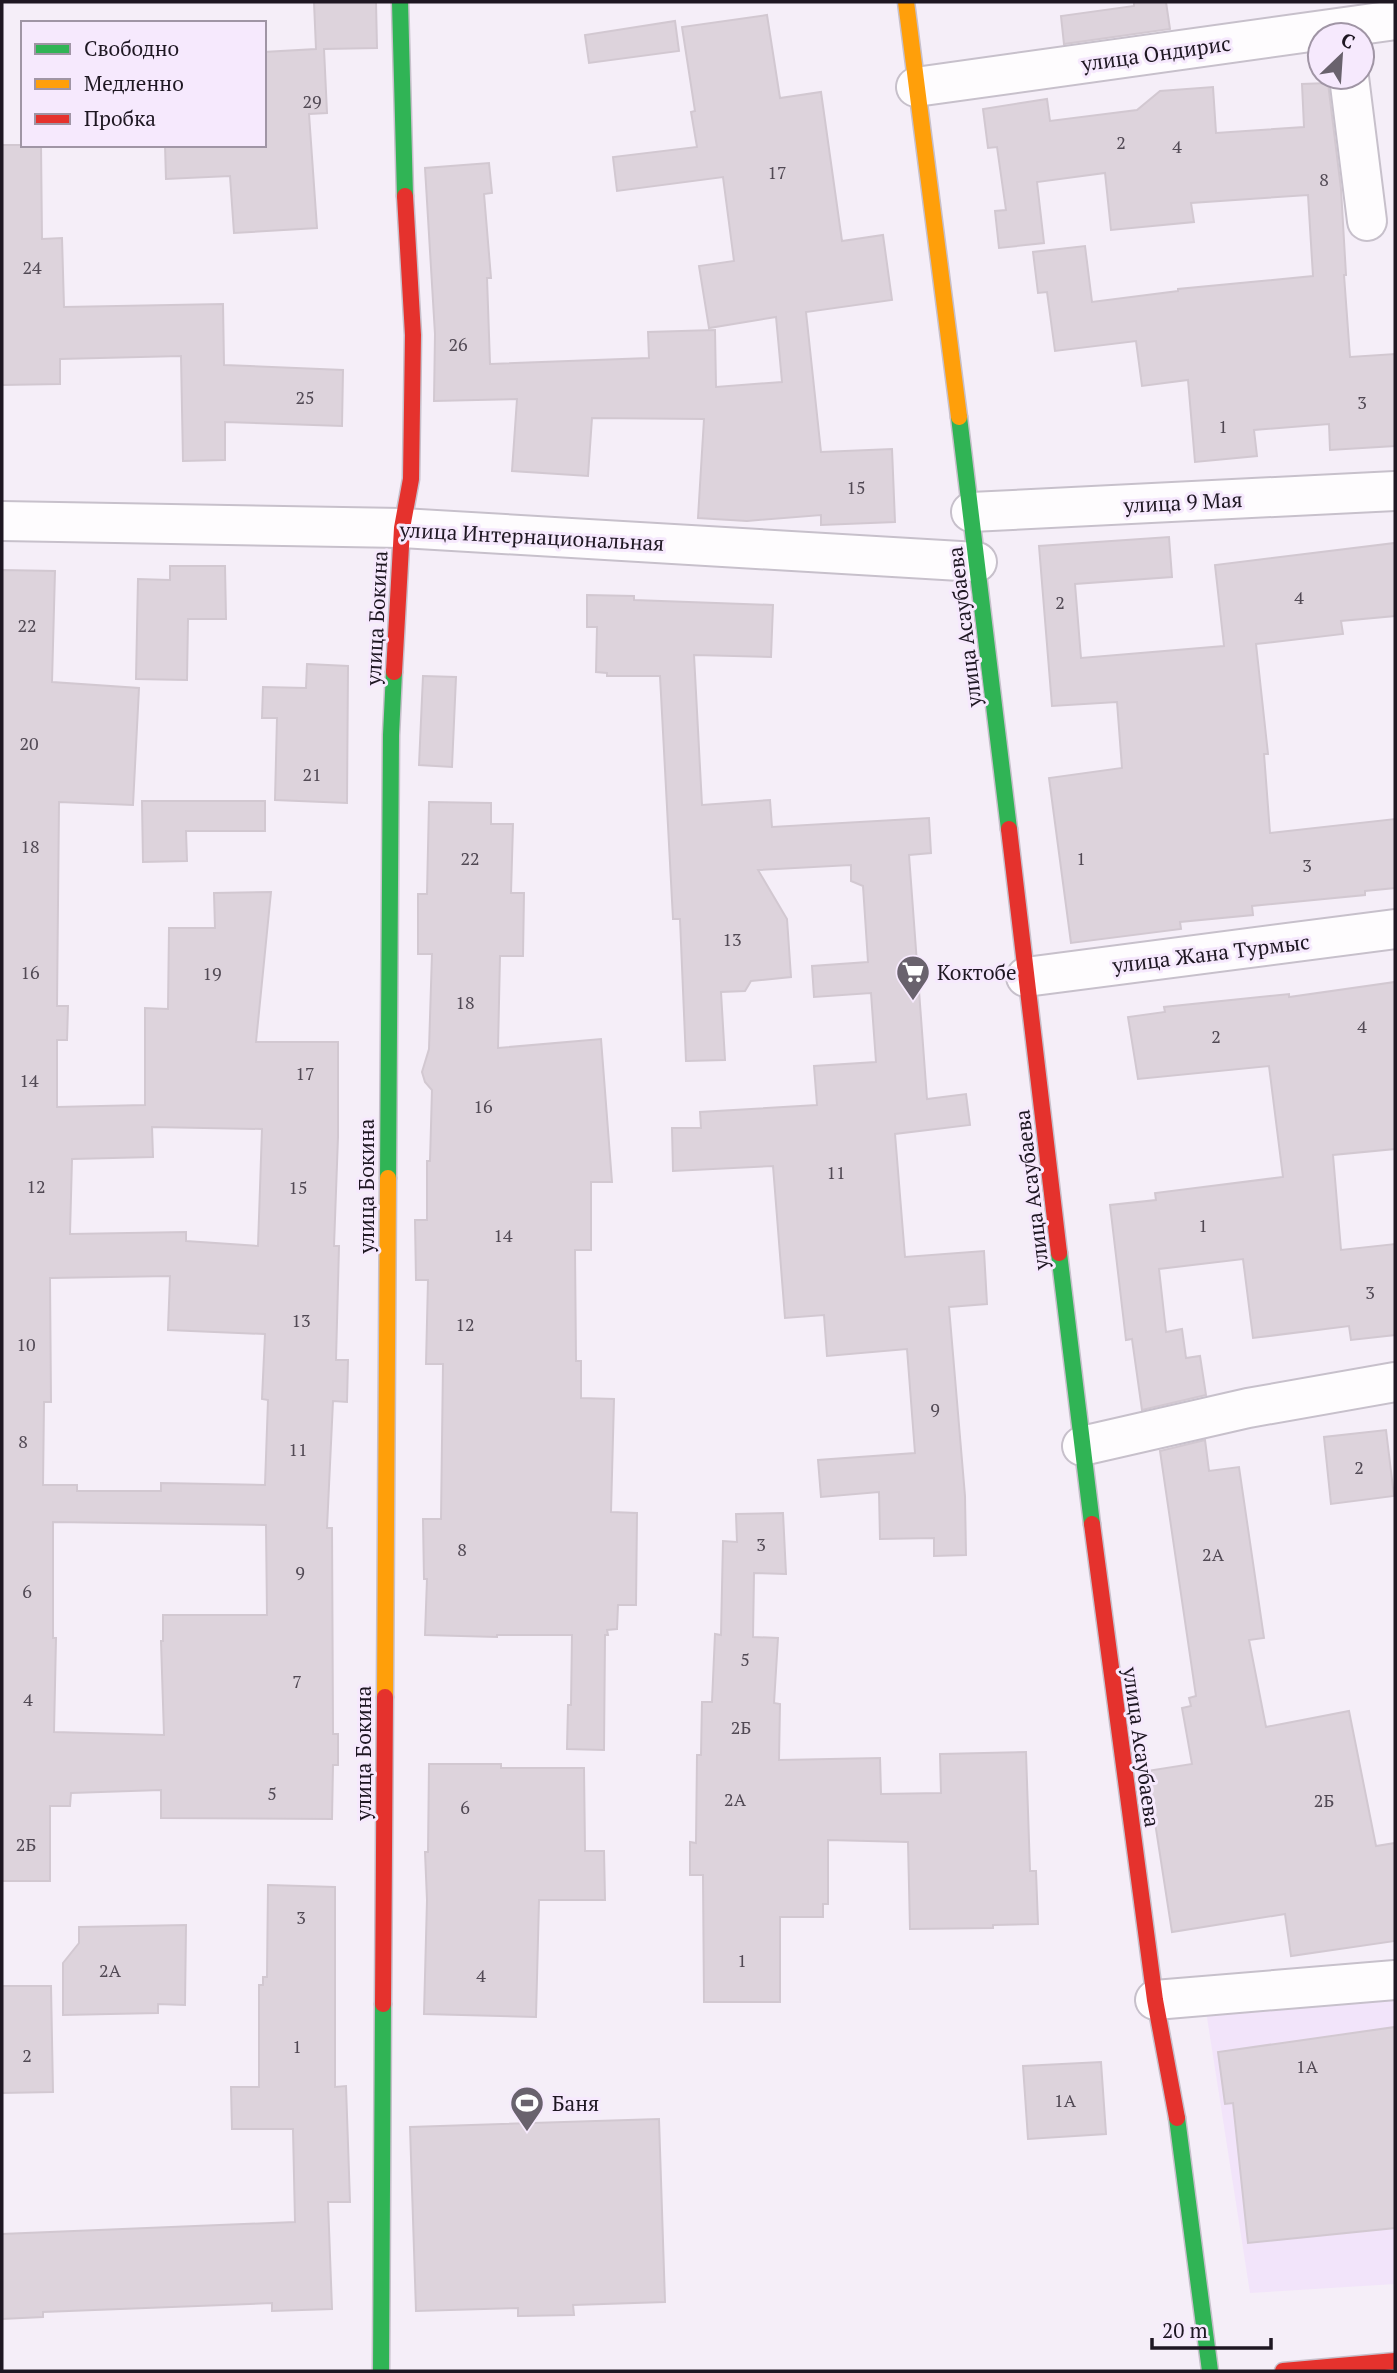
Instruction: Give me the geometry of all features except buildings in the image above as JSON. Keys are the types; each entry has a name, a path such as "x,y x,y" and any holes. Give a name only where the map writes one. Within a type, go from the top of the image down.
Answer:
{"main road":[{"name":"улица Бокина","path":"381,2371 391,735 402,527 411,480 413,335 403,159 400,2"},
{"name":"улица Асаубаева","path":"906,2 971,512 1082,1446 1155,2000 1180,2136 1210,2371"},
{"path":"1283,2371 1395,2361"}],"street":[{"name":"улица Ондирис","path":"1376,24 1395,20"},
{"name":"улица Ондирис","path":"916,87 1306,36"},
{"path":"1351,91 1367,221"},
{"name":"улица 9 Мая","path":"971,512 1395,491"},
{"name":"улица Интернациональная","path":"2,521 402,527 977,562"},
{"name":"улица Жана Турмыс","path":"1026,977 1395,929"},
{"path":"1082,1446 1248,1408 1395,1382"},
{"path":"1155,2000 1395,1980"}],"shaded area":[{"path":"1395,2000 1395,2284 1250,2293 1206,2011"}],"traffic: fast":[{"path":"400,2 405,196"},
{"path":"959,417 1009,829"},
{"path":"388,1178 391,735 394,672"},
{"path":"1059,1253 1092,1524"},
{"path":"381,2371 383,2004"},
{"path":"1177,2118 1210,2371"}],"traffic: slow":[{"path":"906,2 959,417"},
{"path":"385,1697 388,1178"}],"traffic: jam":[{"path":"394,672 402,528 411,479 413,335 405,196"},
{"path":"1009,829 1059,1253"},
{"path":"1092,1524 1155,2000 1177,2118"},
{"path":"383,2004 385,1697"},
{"path":"1283,2371 1395,2361"}],"place":[{"name":"Коктобе","path":"913,1002"},
{"name":"Баня","path":"527,2133"}]}
